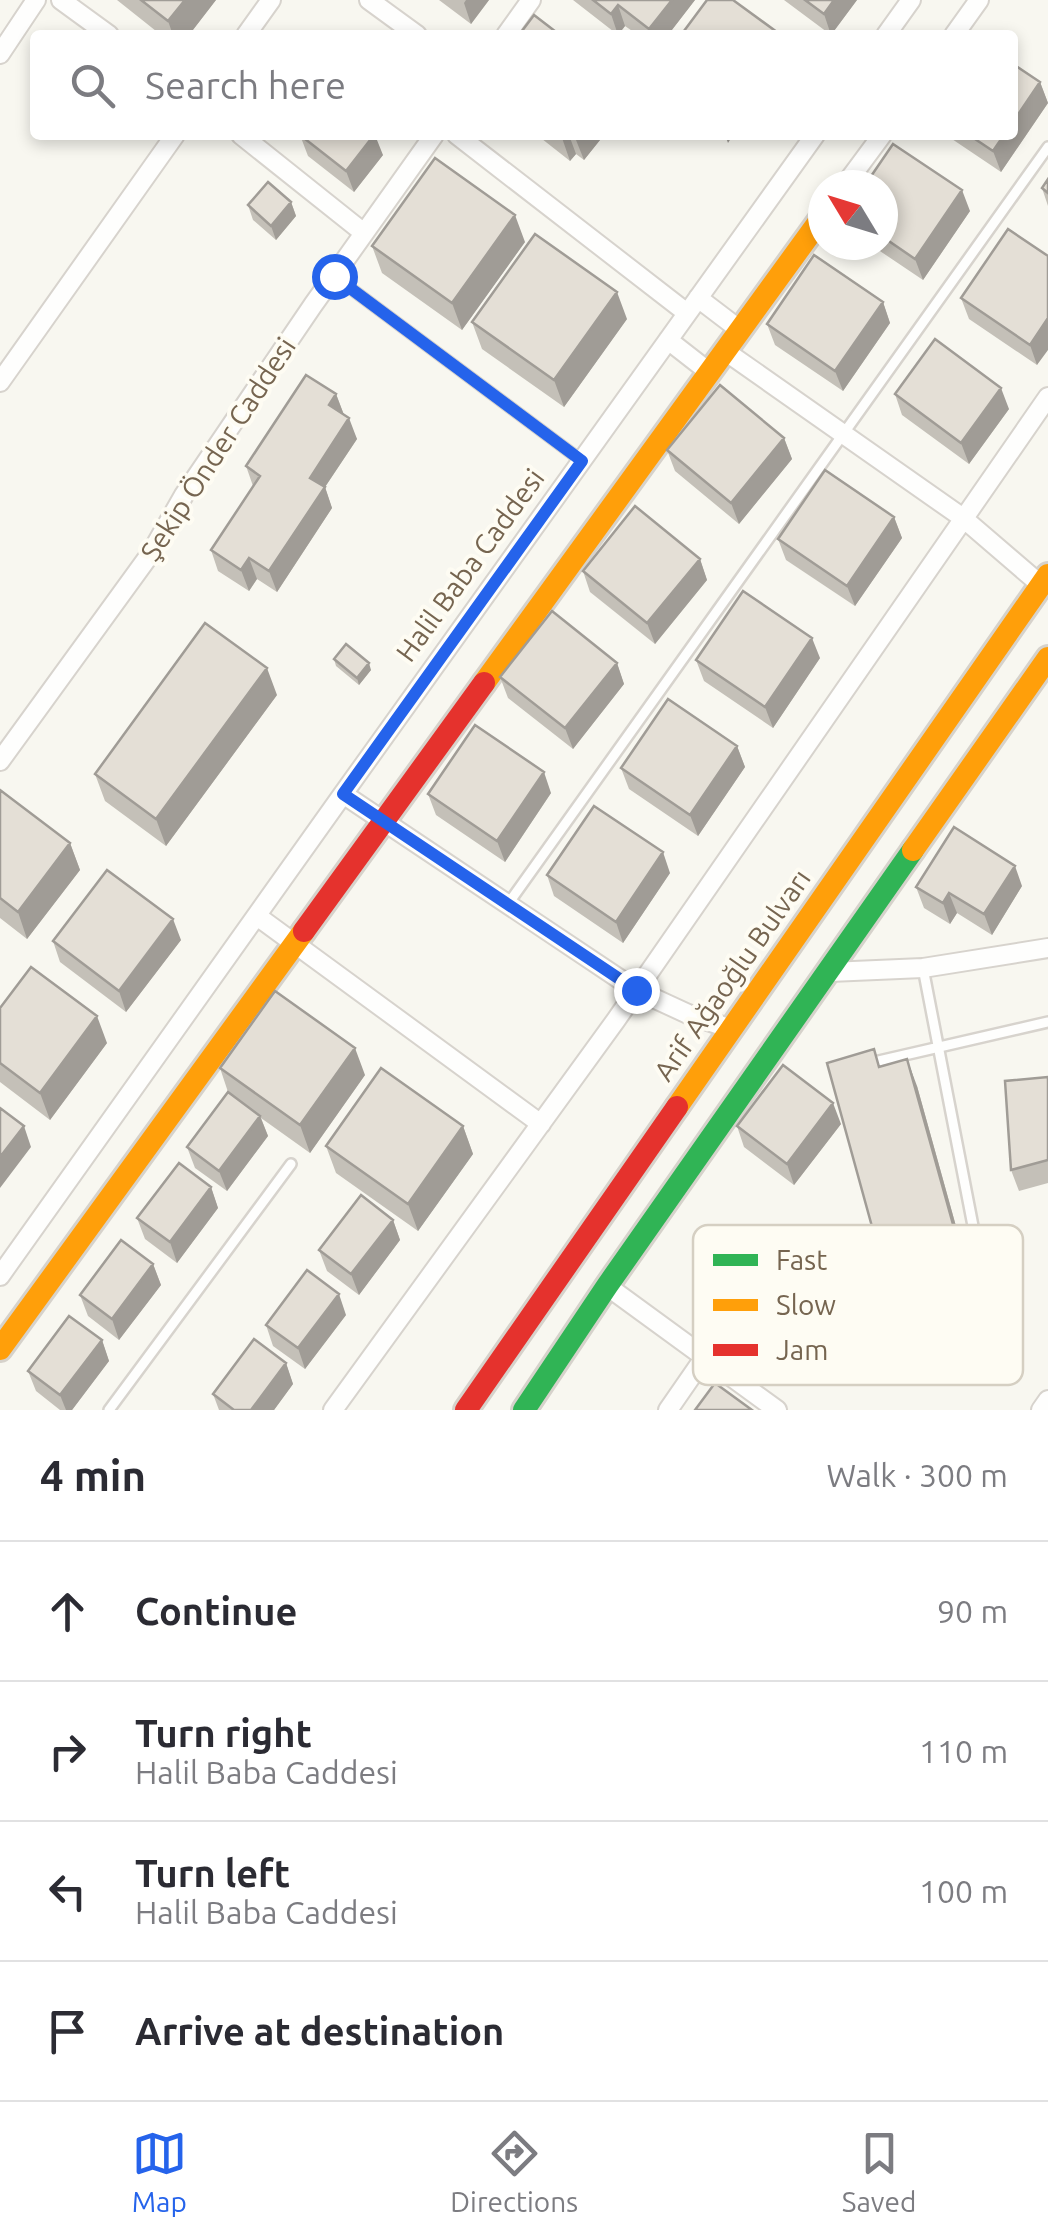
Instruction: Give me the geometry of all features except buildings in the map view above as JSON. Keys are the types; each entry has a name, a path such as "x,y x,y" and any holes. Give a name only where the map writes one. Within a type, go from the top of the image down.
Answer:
{"main road":[{"path":"0,1349 808,237"},
{"name":"Arif Ağaoğlu Bulvarı","path":"466,1410 1044,580"},
{"path":"524,1410 1048,658"}],"street":[{"path":"0,54 36,0"},
{"path":"61,0 102,30"},
{"path":"250,30 271,0"},
{"path":"369,0 411,30"},
{"path":"510,30 531,0"},
{"path":"890,30 912,0"},
{"path":"958,30 979,0"},
{"path":"0,382 171,140"},
{"path":"247,140 364,234"},
{"name":"Şekip Önder Caddesi","path":"0,762 151,553 184,495 430,140"},
{"path":"465,140 693,306 740,330"},
{"name":"Halil Baba Caddesi","path":"0,1276 811,140"},
{"path":"856,170 878,140"},
{"path":"668,340 709,372"},
{"path":"725,351 963,518 1044,580"},
{"path":"333,1410 636,990 1048,397"},
{"path":"343,794 636,990 731,1029"},
{"path":"256,916 540,1124"},
{"path":"828,972 923,968 1048,948"},
{"path":"608,1286 693,1350"},
{"path":"668,1410 693,1374"},
{"path":"742,1385 778,1410"},
{"path":"1042,1410 1048,1400"}],"lane":[{"path":"508,904 1048,147"},
{"path":"334,276 582,461"},
{"path":"923,968 973,1225"},
{"path":"863,1065 1048,1022"},
{"path":"109,1410 292,1164"}],"traffic: fast":[{"path":"524,1410 913,850"}],"traffic: slow":[{"path":"484,683 808,237"},
{"path":"677,1107 1048,575"},
{"path":"913,850 1048,658"},
{"path":"0,1349 304,931"}],"traffic: jam":[{"path":"304,931 484,683"},
{"path":"466,1410 677,1107"}],"route":[{"path":"334,276 582,461 343,794 636,990"}]}
